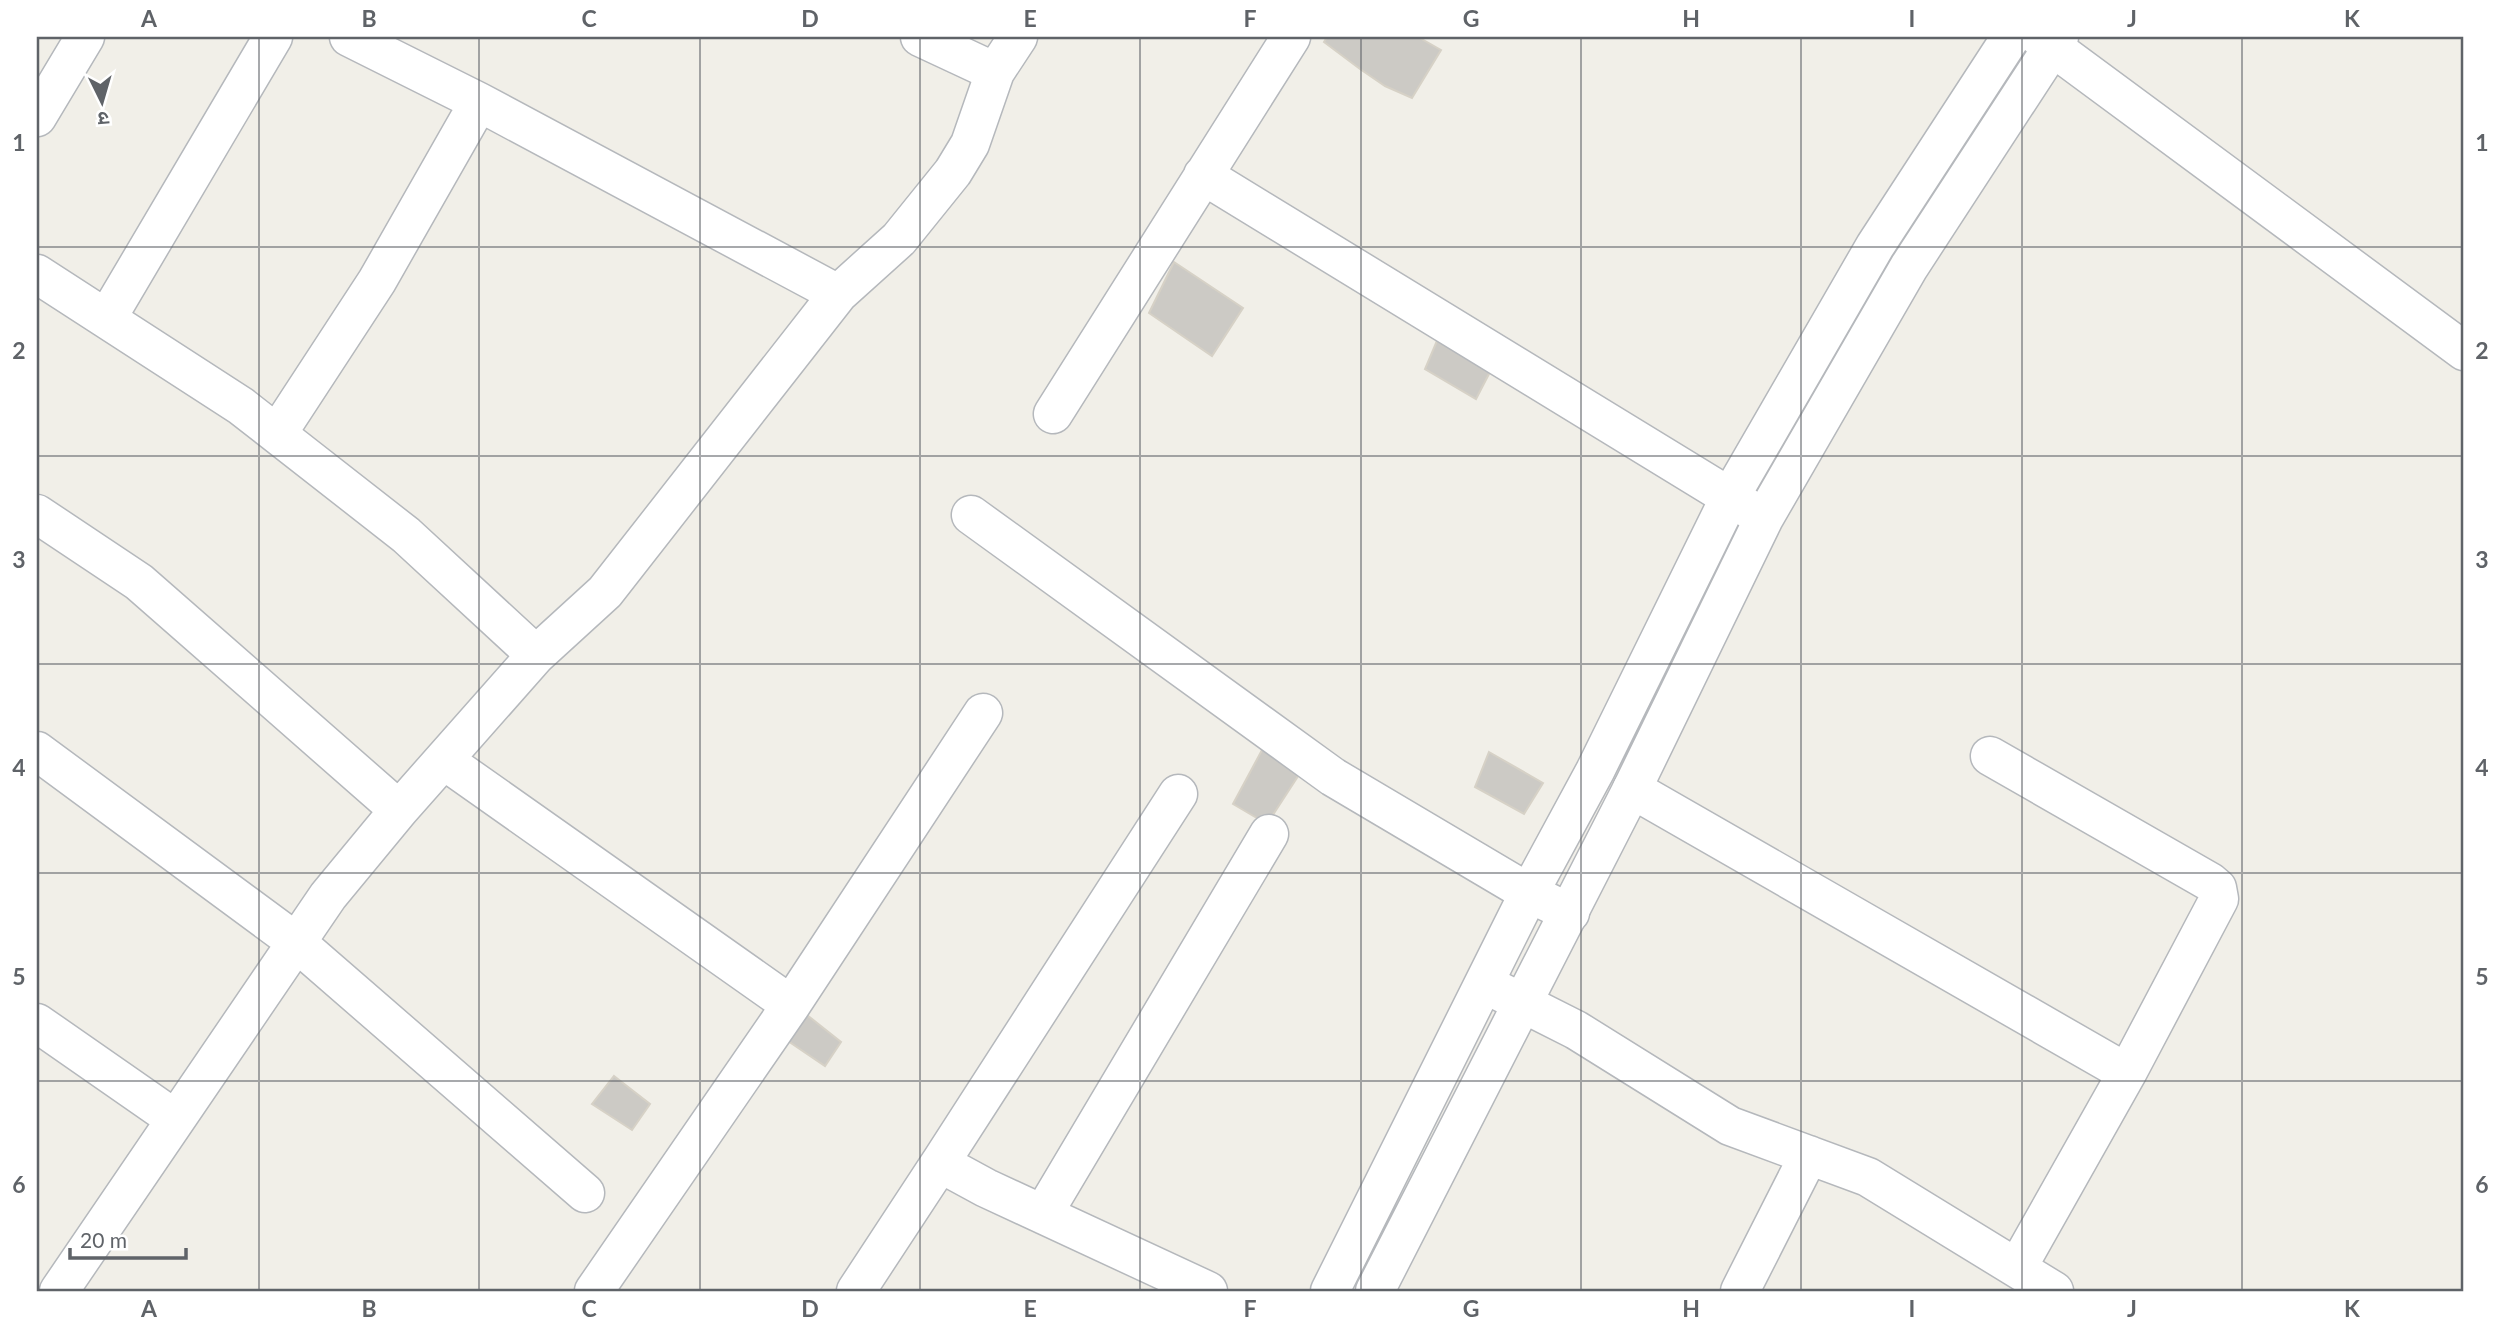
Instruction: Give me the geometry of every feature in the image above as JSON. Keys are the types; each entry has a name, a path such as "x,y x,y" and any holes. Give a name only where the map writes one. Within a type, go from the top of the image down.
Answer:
{"street":[{"path":"37,117 85,37"},
{"path":"107,318 273,37"},
{"path":"920,37 995,72"},
{"path":"59,1291 328,896 399,810 536,655 605,592 838,294 899,239 953,172 970,144 995,72 1018,37"},
{"path":"1053,414 1291,37"},
{"path":"1330,1291 1528,893 1595,771 1730,497 1875,246 2011,37"},
{"path":"362,40 838,294"},
{"path":"1375,1291 1521,1002 1570,913 1764,518 1909,267 2050,40 2464,351"},
{"path":"277,434 377,281 479,102"},
{"path":"1203,175 1764,518"},
{"path":"37,274 242,406 406,535 536,655"},
{"path":"37,514 139,582 399,810"},
{"path":"971,515 1333,777 1528,893 1570,913"},
{"path":"594,1291 790,1004 983,713"},
{"path":"37,751 296,942 585,1193"},
{"path":"1990,756 2217,888 2219,899 2127,1073 2017,1268"},
{"path":"445,761 790,1004"},
{"path":"1632,789 2127,1073"},
{"path":"856,1291 1178,794"},
{"path":"1043,1214 1269,834"},
{"path":"1485,984 1576,1030 1730,1126 1868,1177 2054,1291"},
{"path":"37,1023 175,1119"},
{"path":"1740,1291 1809,1155"},
{"path":"940,1163 1208,1291"}],"building":[{"path":"1327,37 1418,37 1441,50 1412,98 1385,86 1360,69 1324,42"},
{"path":"1174,262 1243,308 1212,356 1149,313"},
{"path":"1439,336 1491,370 1476,399 1425,369"},
{"path":"1269,737 1304,767 1267,824 1233,804"},
{"path":"1489,752 1543,783 1524,814 1475,787"},
{"path":"807,1015 841,1042 825,1066 788,1041"},
{"path":"614,1076 650,1104 632,1130 592,1104"}]}
